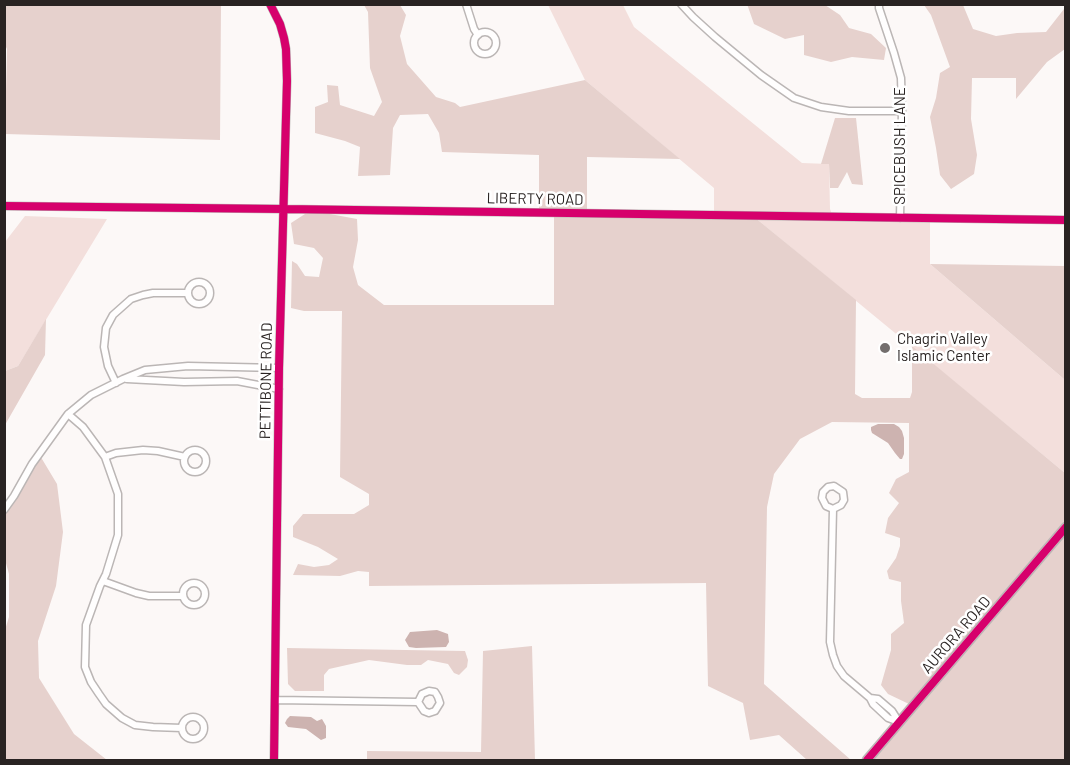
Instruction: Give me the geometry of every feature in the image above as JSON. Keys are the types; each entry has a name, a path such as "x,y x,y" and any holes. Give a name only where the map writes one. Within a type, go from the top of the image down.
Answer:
{"main road":[{"name":"AURORA ROAD","path":"867,760 1065,527"}],"street":[{"name":"PETTIBONE ROAD","path":"270,4 280,24 286,49 287,81 279,368 274,760"},
{"path":"466,4 474,29 478,34"},
{"path":"681,4 753,69 794,98 821,107 849,111 902,111"},
{"name":"SPICEBUSH LANE","path":"879,4 900,78 902,111 900,218"},
{"name":"LIBERTY ROAD","path":"4,206 1065,220"},
{"path":"116,383 108,366 104,347 106,328 113,315 131,299 143,295 188,293"},
{"path":"4,510 32,464 68,414 91,395 145,370 188,366 279,368"},
{"path":"229,381 224,374 225,370 230,367"},
{"path":"123,379 184,382 237,381 279,389"},
{"path":"68,414 83,427 105,457 118,494 118,535 115,548 86,625 86,667 91,682 106,704 122,718 153,728 182,728"},
{"path":"105,457 116,453 143,450 185,457"},
{"path":"833,509 830,642 837,666 844,676 870,698 888,718 899,722"},
{"path":"103,581 149,596 183,596"},
{"path":"275,700 418,702"}],"shaded area":[{"path":"747,4 825,5 840,15 849,28 871,34 886,48 884,60 852,57 831,62 804,55 804,35 785,39 754,24"},
{"path":"4,5 221,5 220,140 5,134 7,49"},
{"path":"364,5 400,5 406,15 400,36 407,64 436,97 460,107 585,80 680,159 587,157 587,213 753,216 856,300 855,394 862,398 910,398 912,346 1065,473 1065,760 867,760 929,681 909,704 888,694 881,685 891,650 891,634 904,623 901,582 889,579 887,571 896,558 900,538 885,533 888,518 899,503 889,493 896,479 909,472 909,423 832,422 800,439 774,474 767,507 764,684 851,760 807,760 779,735 750,740 743,703 708,686 706,583 369,586 369,572 358,571 340,576 293,575 298,564 314,567 329,565 338,559 318,547 293,537 293,526 303,514 354,514 369,505 369,494 340,477 342,311 304,311 291,308 292,261 297,264 305,276 319,277 323,258 314,248 294,244 291,223 305,214 319,212 357,219 358,240 353,267 358,285 384,305 554,305 554,213 539,212 539,155 442,152 439,133 428,114 400,115 393,128 390,175 358,176 360,147 315,133 315,107 328,102 327,85 338,86 340,105 374,116 382,102 370,68 368,12"},
{"path":"548,5 623,5 634,27 802,163 829,164 830,209 833,217 930,218 930,264 1065,380 1065,473 753,216 714,215 714,188 585,80"},
{"path":"924,5 963,5 973,29 996,36 1046,32 1065,5 1065,49 1047,62 1016,99 1016,78 972,78 971,119 977,155 974,174 951,189 940,175 930,117 940,73 950,67 931,15"},
{"path":"835,118 856,118 863,185 852,184 847,172 838,188 830,188 829,164 821,164"},
{"path":"25,216 107,219 18,366 5,371 5,242"},
{"path":"930,264 1065,266 1065,380"},
{"path":"46,319 45,355 5,425 5,371 18,366"},
{"path":"878,424 894,424 902,431 904,454 902,459 888,443 872,433 871,427"},
{"path":"39,454 57,484 63,532 56,586 38,641 39,678 74,734 107,760 4,760 4,633 9,617 9,574 4,556 5,510"},
{"path":"437,630 448,634 449,642 446,647 409,647 405,640 410,632"},
{"path":"532,646 535,760 367,760 367,751 481,752 483,651"},
{"path":"287,648 465,651 468,660 467,667 459,675 454,673 448,664 428,660 421,665 407,665 369,660 329,669 324,675 324,691 295,691 288,684"},
{"path":"290,716 311,717 317,721 322,719 326,726 326,738 321,740 306,729 288,727 285,723"}],"cycle path":[{"path":"270,4 284,38 287,81 279,368 274,760"},
{"path":"4,206 1066,220"},
{"path":"867,760 1066,527"}],"place":[{"name":"Chagrin Valley Islamic Center","path":"885,348"}]}
